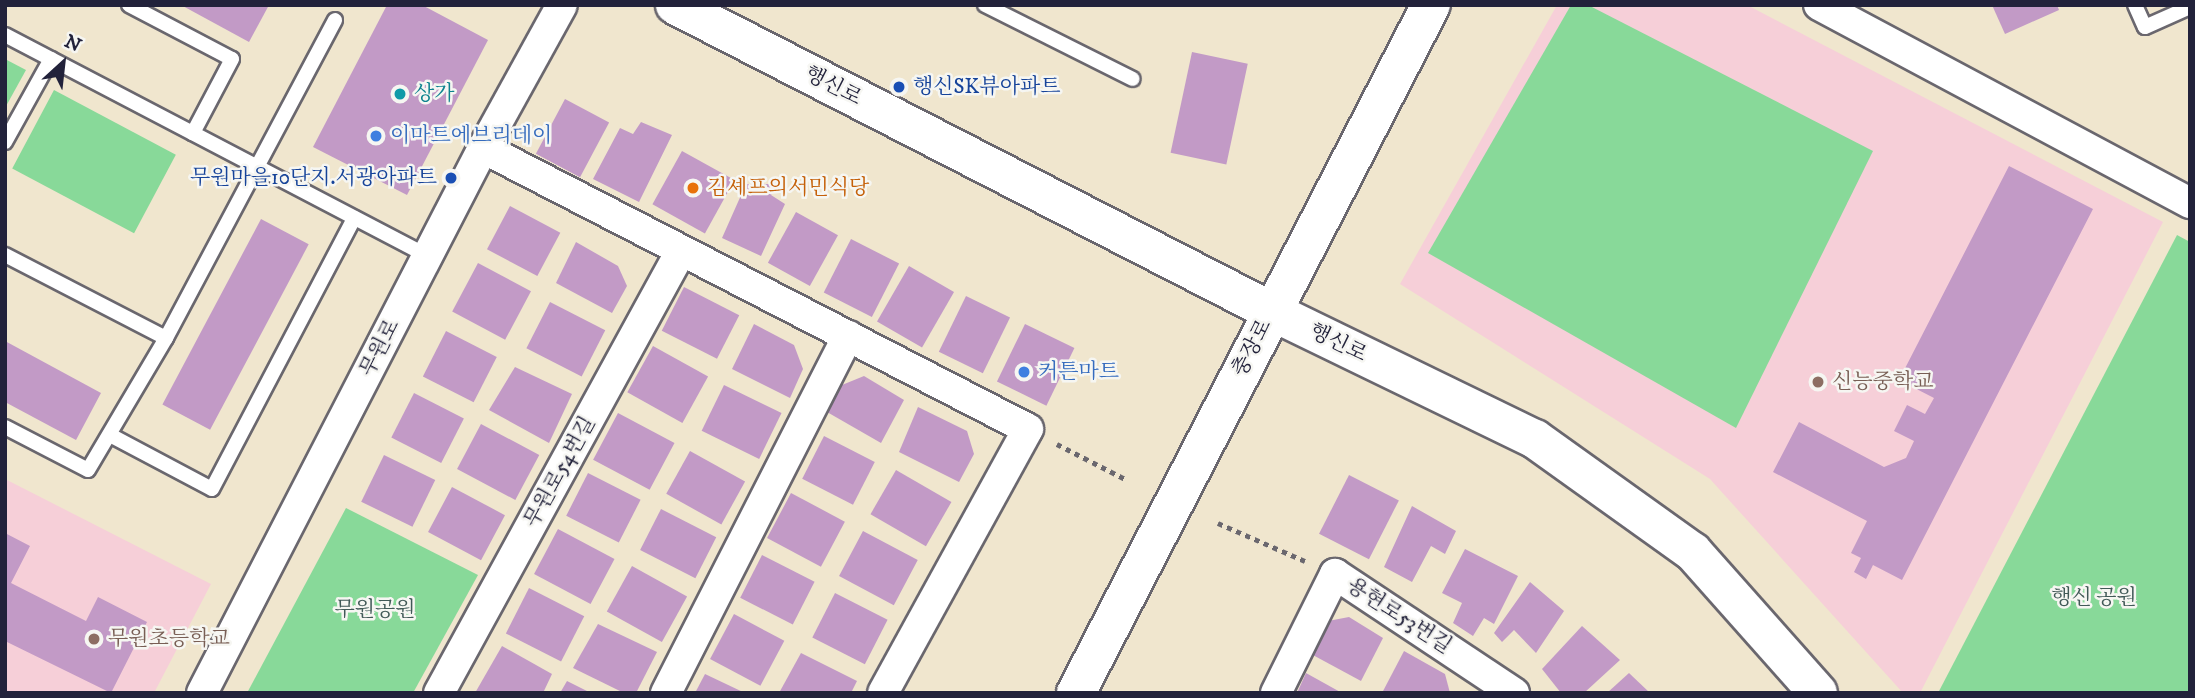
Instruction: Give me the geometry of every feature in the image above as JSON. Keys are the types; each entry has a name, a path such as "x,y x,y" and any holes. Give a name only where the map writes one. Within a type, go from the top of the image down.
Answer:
{"main road":[{"name":"충장로","path":"1076,693 1431,5"},
{"name":"행신로","path":"686,8 1271,311 1535,439 1693,552 1818,693"}],"street":[{"name":"무원로","path":"202,693 483,148 562,5"},
{"path":"1819,5 2190,203"},
{"path":"483,148 1028,429 883,693"},
{"name":"무원로54번길","path":"439,693 681,251"},
{"path":"666,693 848,336"},
{"name":"용현로53번길","path":"1276,693 1335,575 1505,690"}],"lane":[{"path":"130,5 232,59 193,133"},
{"path":"985,5 1133,79"},
{"path":"2136,5 2145,27 2190,7"},
{"path":"5,428 88,470 166,338 259,168 335,20"},
{"path":"5,35 428,256"},
{"path":"5,142 51,59"},
{"path":"110,435 212,489 354,218"},
{"path":"5,255 166,338"}],"path":[{"path":"1028,429 1127,480"},
{"path":"1218,523 1335,575"}],"shaded area":[{"name":"신능중학교","path":"1557,5 1747,5 2163,222 1920,693 1903,693 1710,479 1400,284"},
{"name":"무원초등학교","path":"5,479 211,584 154,693 5,693"}],"green space":[{"path":"1571,5 1588,5 1873,151 1736,428 1428,253"},
{"path":"5,59 26,70 5,108"},
{"path":"54,90 176,155 134,233 12,169"},
{"name":"행신 공원","path":"2177,235 2190,242 2190,693 1938,693"},
{"name":"무원공원","path":"346,508 478,575 413,693 247,693"}],"building":[{"path":"181,5 269,5 249,42"},
{"name":"상가","path":"387,5 422,5 488,40 407,195 313,147"},
{"path":"1992,5 2057,5 2059,10 2005,34"},
{"path":"1192,52 1248,64 1226,165 1171,153"},
{"path":"565,99 609,122 580,177 536,154"},
{"path":"641,122 672,135 639,202 593,179 620,128 633,134"},
{"path":"682,151 734,180 705,233 652,204"},
{"path":"2009,166 2093,209 1902,580 1873,565 1866,579 1854,572 1861,558 1851,553 1867,521 1773,472 1799,422 1884,467 1906,458 1914,441 1894,431 1907,405 1925,414 1934,398 1899,380"},
{"path":"746,184 776,184 771,195 785,204 761,256 722,238"},
{"path":"510,206 560,233 537,276 487,249"},
{"path":"796,212 838,235 810,286 768,263"},
{"path":"261,219 309,244 210,430 162,404"},
{"path":"851,239 899,264 872,317 824,292"},
{"path":"576,242 618,266 627,286 612,313 556,283"},
{"path":"478,263 531,291 505,340 452,312"},
{"path":"909,266 954,292 922,347 877,321"},
{"path":"684,287 739,315 717,359 662,331"},
{"path":"966,296 1010,317 983,373 939,352"},
{"path":"550,302 605,330 582,376 526,348"},
{"path":"754,324 794,345 803,369 790,398 732,369"},
{"path":"1025,324 1074,348 1046,406 997,382"},
{"path":"446,331 497,357 474,402 423,376"},
{"path":"5,341 101,393 76,440 5,402"},
{"path":"653,346 708,377 682,423 627,392"},
{"path":"515,367 572,394 549,443 489,410"},
{"path":"864,376 904,400 881,443 827,412 842,385"},
{"path":"724,385 782,413 759,459 702,431"},
{"path":"414,393 464,418 441,463 391,438"},
{"path":"918,407 967,431 974,454 959,482 899,452"},
{"path":"618,413 675,443 650,490 593,460"},
{"path":"481,424 539,455 515,500 457,469"},
{"path":"824,436 875,462 853,505 802,479"},
{"path":"690,451 745,482 721,524 666,494"},
{"path":"384,455 435,480 412,527 361,502"},
{"path":"896,470 951,502 926,546 870,514"},
{"path":"588,473 641,500 619,543 566,516"},
{"path":"1349,475 1399,500 1369,559 1319,534"},
{"path":"452,487 505,515 481,560 428,532"},
{"path":"791,493 845,522 821,567 767,538"},
{"path":"1412,506 1456,531 1445,554 1431,546 1412,582 1384,567"},
{"path":"661,509 716,537 695,578 640,550"},
{"path":"558,529 615,559 591,604 534,574"},
{"path":"863,531 918,560 894,605 839,576"},
{"path":"5,533 30,546 11,583 86,621 98,597 147,622 111,693 5,641"},
{"path":"1465,549 1518,576 1494,624 1484,618 1473,636 1453,623 1462,603 1442,593"},
{"path":"762,555 815,582 793,625 740,598"},
{"path":"632,566 687,597 662,642 607,611"},
{"path":"1530,582 1564,611 1536,653 1514,630 1502,642 1494,633"},
{"path":"529,588 584,616 561,662 506,633"},
{"path":"835,593 888,620 865,664 812,638"},
{"path":"734,614 784,641 760,686 710,659"},
{"path":"1349,617 1383,638 1361,681 1311,654 1328,621"},
{"path":"598,624 657,652 636,693 624,693 573,668"},
{"path":"1582,626 1620,660 1584,693 1561,693 1542,669"},
{"path":"502,646 552,674 543,693 475,693"},
{"path":"1404,651 1445,674 1450,693 1382,693"},
{"path":"801,653 857,681 851,693 779,693"},
{"path":"1306,673 1342,693 1297,693"},
{"path":"1629,673 1650,693 1607,693"},
{"path":"705,674 745,693 695,693"},
{"path":"567,681 591,693 560,693"}],"place":[{"name":"행신SK뷰아파트","path":"899,87"},
{"name":"상가","path":"400,94"},
{"name":"이마트에브리데이","path":"376,136"},
{"name":"무원마을10단지.서광아파트","path":"451,178"},
{"name":"김셰프의서민식당","path":"693,188"},
{"name":"커튼마트","path":"1024,372"},
{"name":"신능중학교","path":"1818,382"},
{"name":"무원초등학교","path":"94,639"}]}
